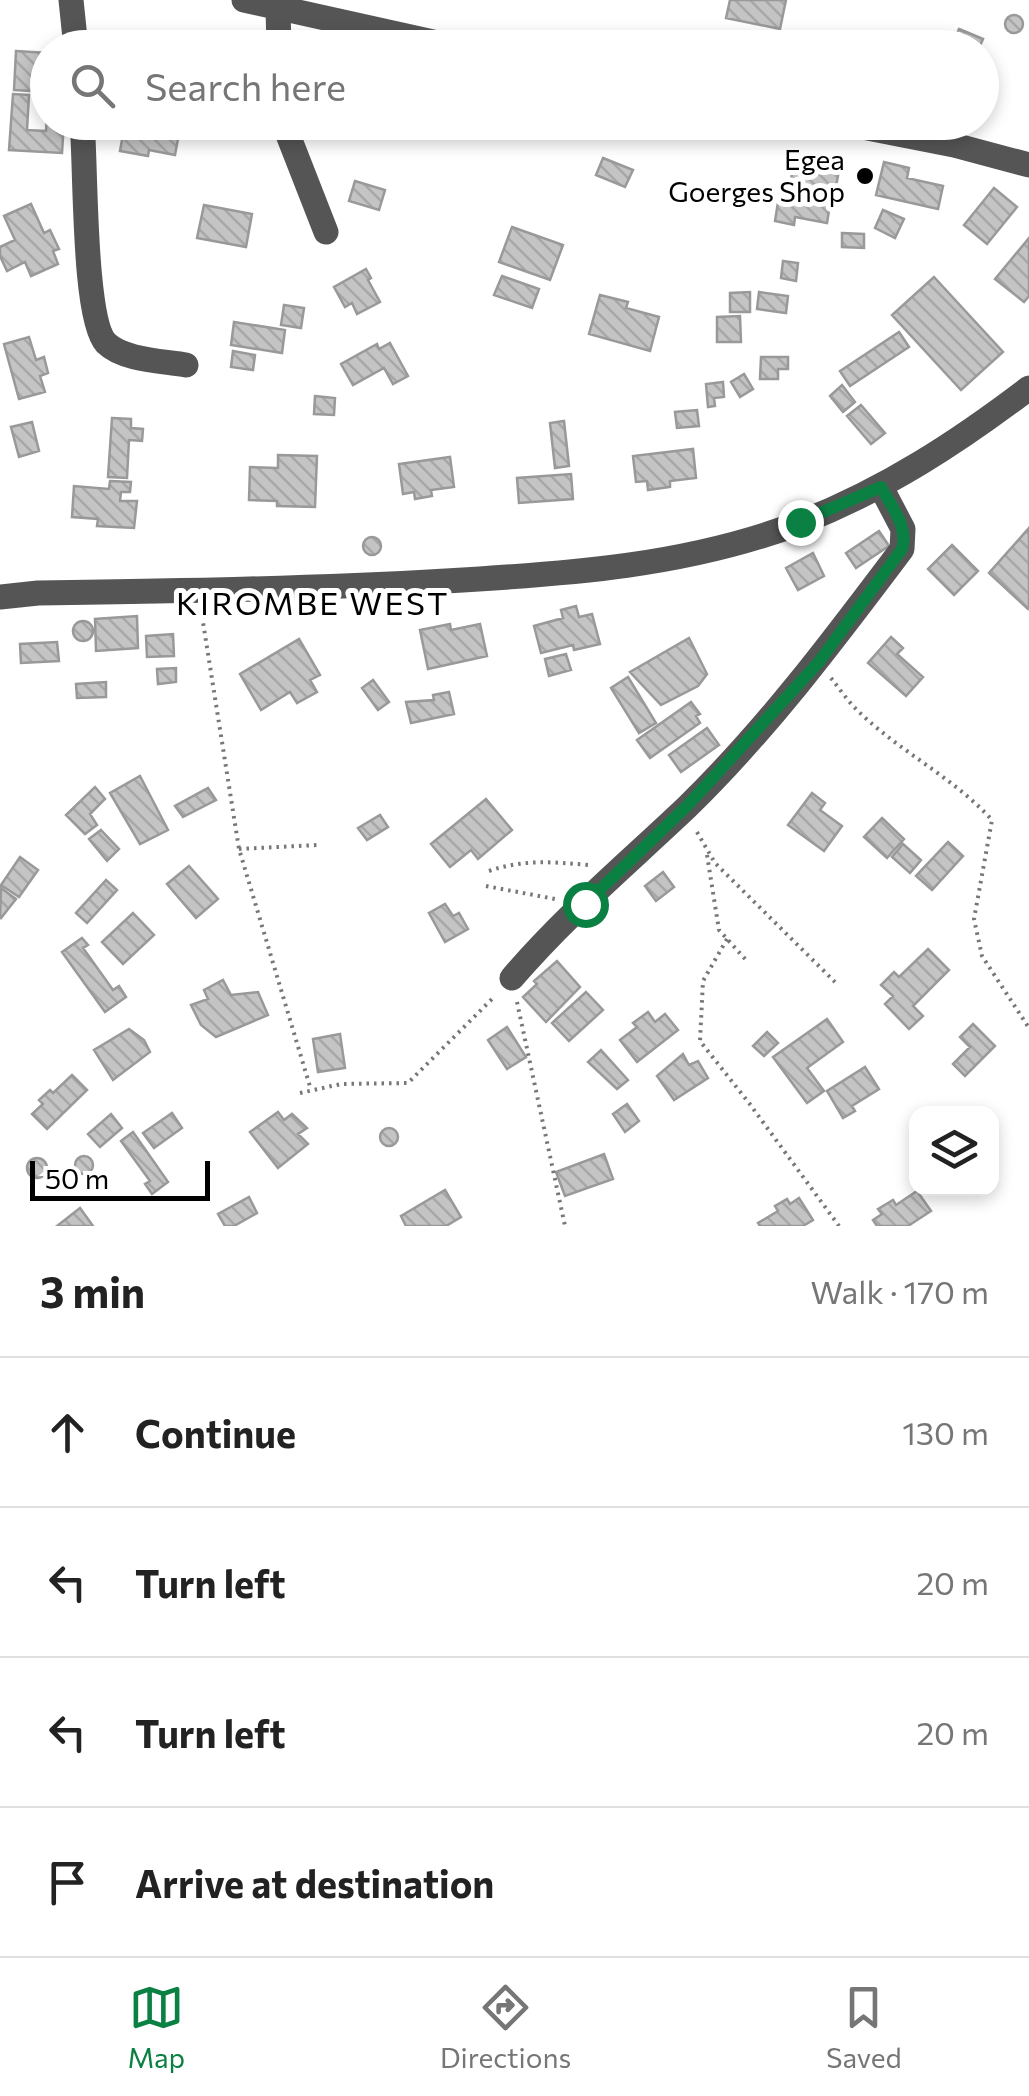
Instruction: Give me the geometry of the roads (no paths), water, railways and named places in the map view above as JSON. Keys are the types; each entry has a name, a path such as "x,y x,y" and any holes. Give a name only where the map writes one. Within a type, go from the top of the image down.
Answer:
{"street":[{"path":"72,0 74,30"},
{"path":"244,0 376,30"},
{"path":"278,9 279,30"},
{"path":"83,140 89,266 97,329 106,344 119,351 186,366"},
{"path":"291,140 326,232"},
{"path":"929,140 1029,165"},
{"path":"0,596 38,592 348,587 524,577 664,562 800,522 881,487 977,427 1029,388"},
{"path":"512,978 688,805 818,663 902,549 904,529 881,487"}],"place":[{"name":"Egea Goerges Shop","path":"865,176"}],"district":[{"name":"KIROMBE WEST","path":"313,604"}]}
